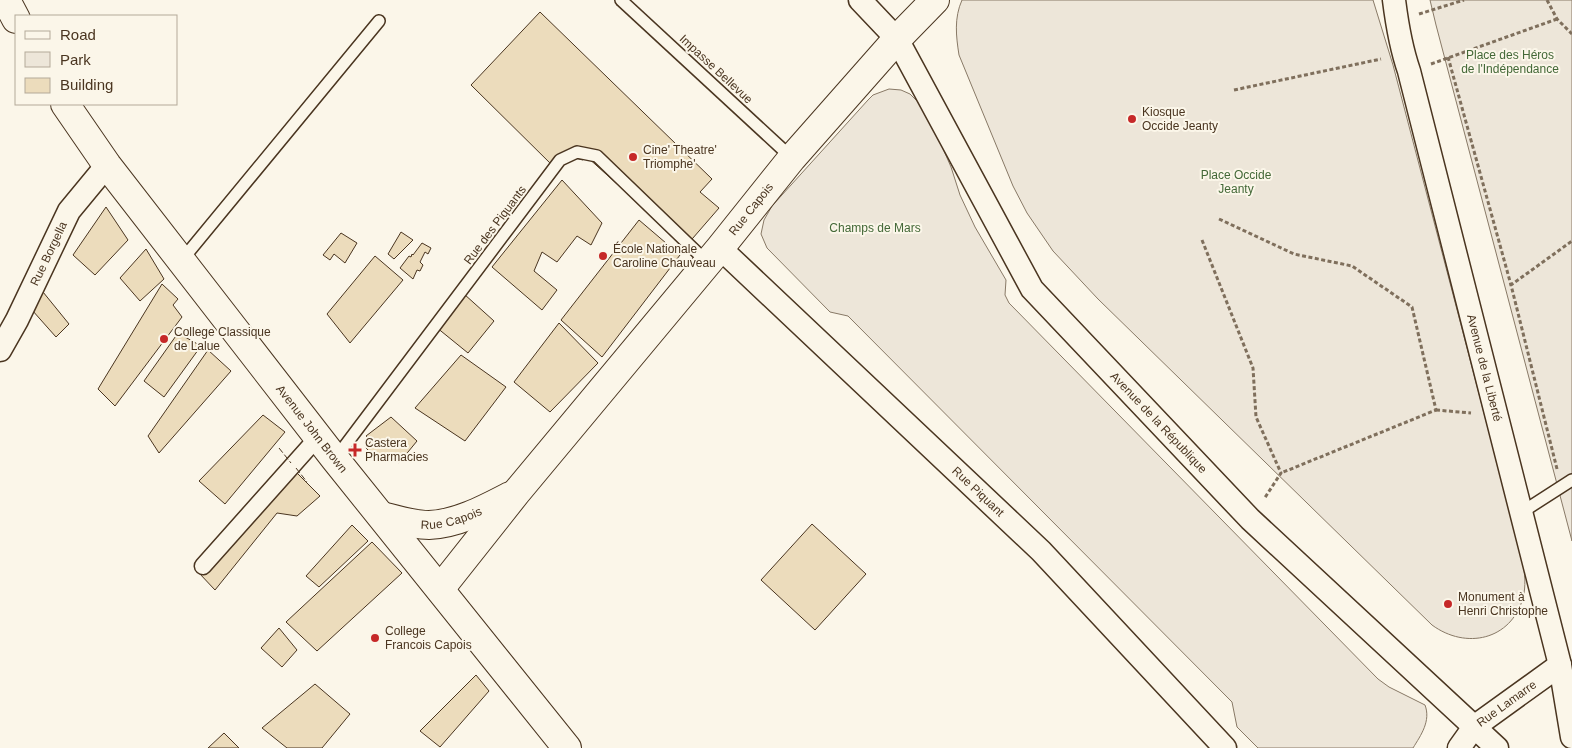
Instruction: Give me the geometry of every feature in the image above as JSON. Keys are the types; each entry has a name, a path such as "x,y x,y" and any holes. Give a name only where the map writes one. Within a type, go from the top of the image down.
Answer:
{"street":[{"path":"6,0 15,16"},
{"name":"Avenue de la République","path":"860,0 897,38 1032,289 1250,519 1497,748"},
{"name":"Rue Capois","path":"440,589 516,493 792,158 897,38 935,0"},
{"name":"Avenue de la Liberté","path":"1395,11 1406,63 1560,665 1572,737"},
{"name":"Avenue John Brown","path":"66,105 107,165 335,459 567,748"},
{"name":"Rue Borgella","path":"0,350 17,320 69,212 107,165"},
{"name":"Rue Piquant","path":"714,255 1041,551 1225,748"},
{"path":"203,566 318,437"},
{"name":"Rue Capois","path":"382,516 415,524 429,525 448,522 470,515 516,493"},
{"name":"Rue Lamarre","path":"1459,748 1474,727 1560,665"}],"lane":[{"name":"Impasse Bellevue","path":"622,0 792,158"},
{"path":"182,260 379,21"},
{"name":"Rue des Piquants","path":"335,459 560,160 577,152 597,156 714,255"},
{"path":"1522,512 1572,480"}],"path":[{"path":"1395,11 1464,0"},
{"path":"1547,0 1557,19 1572,34"},
{"path":"1234,90 1448,58 1557,19"},
{"path":"1448,58 1511,285 1562,487"},
{"path":"1219,219 1294,254 1352,266 1412,307 1436,410"},
{"path":"1202,240 1253,368 1256,417 1281,473"},
{"path":"1511,285 1572,241"},
{"path":"1250,519 1281,473 1436,410 1497,415"}],"green space":[{"name":"Place Occide Jeanty","path":"962,0 1373,0 1393,65 1523,562 1525,589 1523,598 1517,612 1509,623 1498,632 1486,637 1473,639 1445,633 1432,625 1098,299 1053,251 1027,213 1013,186 959,55 957,20"},
{"name":"Place des Héros de l'Indépendance","path":"1430,0 1572,0 1572,541 1436,25"},
{"name":"Champs de Mars","path":"889,89 901,90 910,94 921,105 938,137 951,167 960,195 975,227 1006,280 1005,295 1009,303 1378,679 1389,687 1425,705 1427,711 1426,722 1413,748 1258,748 1237,727 1232,702 848,316 830,312 767,248 761,234 764,220 772,206 873,95"}],"building":[{"path":"540,12 712,179 700,192 719,208 686,246 586,156 583,160 574,158 554,167 471,85"},
{"path":"562,180 602,223 591,245 577,236 557,262 542,252 534,271 557,290 542,310 492,267"},
{"path":"106,207 128,240 95,275 73,255"},
{"path":"639,220 680,255 602,357 561,320"},
{"path":"401,232 413,240 394,259 388,254"},
{"path":"341,233 357,243 345,263 334,254 330,260 323,255"},
{"path":"422,243 431,248 428,254 425,252 420,262 423,265 420,271 417,270 413,279 400,268"},
{"path":"146,249 164,279 140,301 120,278"},
{"path":"375,256 403,280 350,343 327,314"},
{"path":"162,284 178,299 173,305 182,317 115,406 98,389"},
{"path":"43,292 69,324 56,337 32,310"},
{"path":"464,294 494,321 468,353 436,327"},
{"path":"559,323 598,363 550,412 514,382"},
{"path":"178,333 201,346 164,397 144,381"},
{"path":"208,350 231,371 159,453 148,436"},
{"path":"461,355 506,387 465,441 415,408"},
{"path":"263,415 285,432 225,504 199,481"},
{"path":"391,417 417,441 399,463 388,453 378,460 366,448 371,441 366,436"},
{"path":"296,472 320,496 297,516 277,513 215,590 199,573"},
{"path":"812,524 866,574 815,630 761,580"},
{"path":"352,525 368,541 319,587 306,576"},
{"path":"372,542 402,573 317,651 286,622"},
{"path":"279,628 297,650 282,667 261,648"},
{"path":"476,675 489,691 440,747 420,731"},
{"path":"315,684 350,714 322,748 287,748 262,728"},
{"path":"224,733 239,748 208,748"}],"fence":[{"path":"279,448 291,463"},
{"path":"296,468 307,482"}],"place":[{"name":"Kiosque Occide Jeanty","path":"1132,119"},
{"name":"Cine' Theatre' Triomphe'","path":"633,157"},
{"name":"École Nationale Caroline Chauveau","path":"603,256"},
{"name":"College Classique de Lalue","path":"164,339"},
{"name":"Castera Pharmacies","path":"355,450"},
{"name":"Monument à Henri Christophe","path":"1448,604"},
{"name":"College Francois Capois","path":"375,638"}]}
